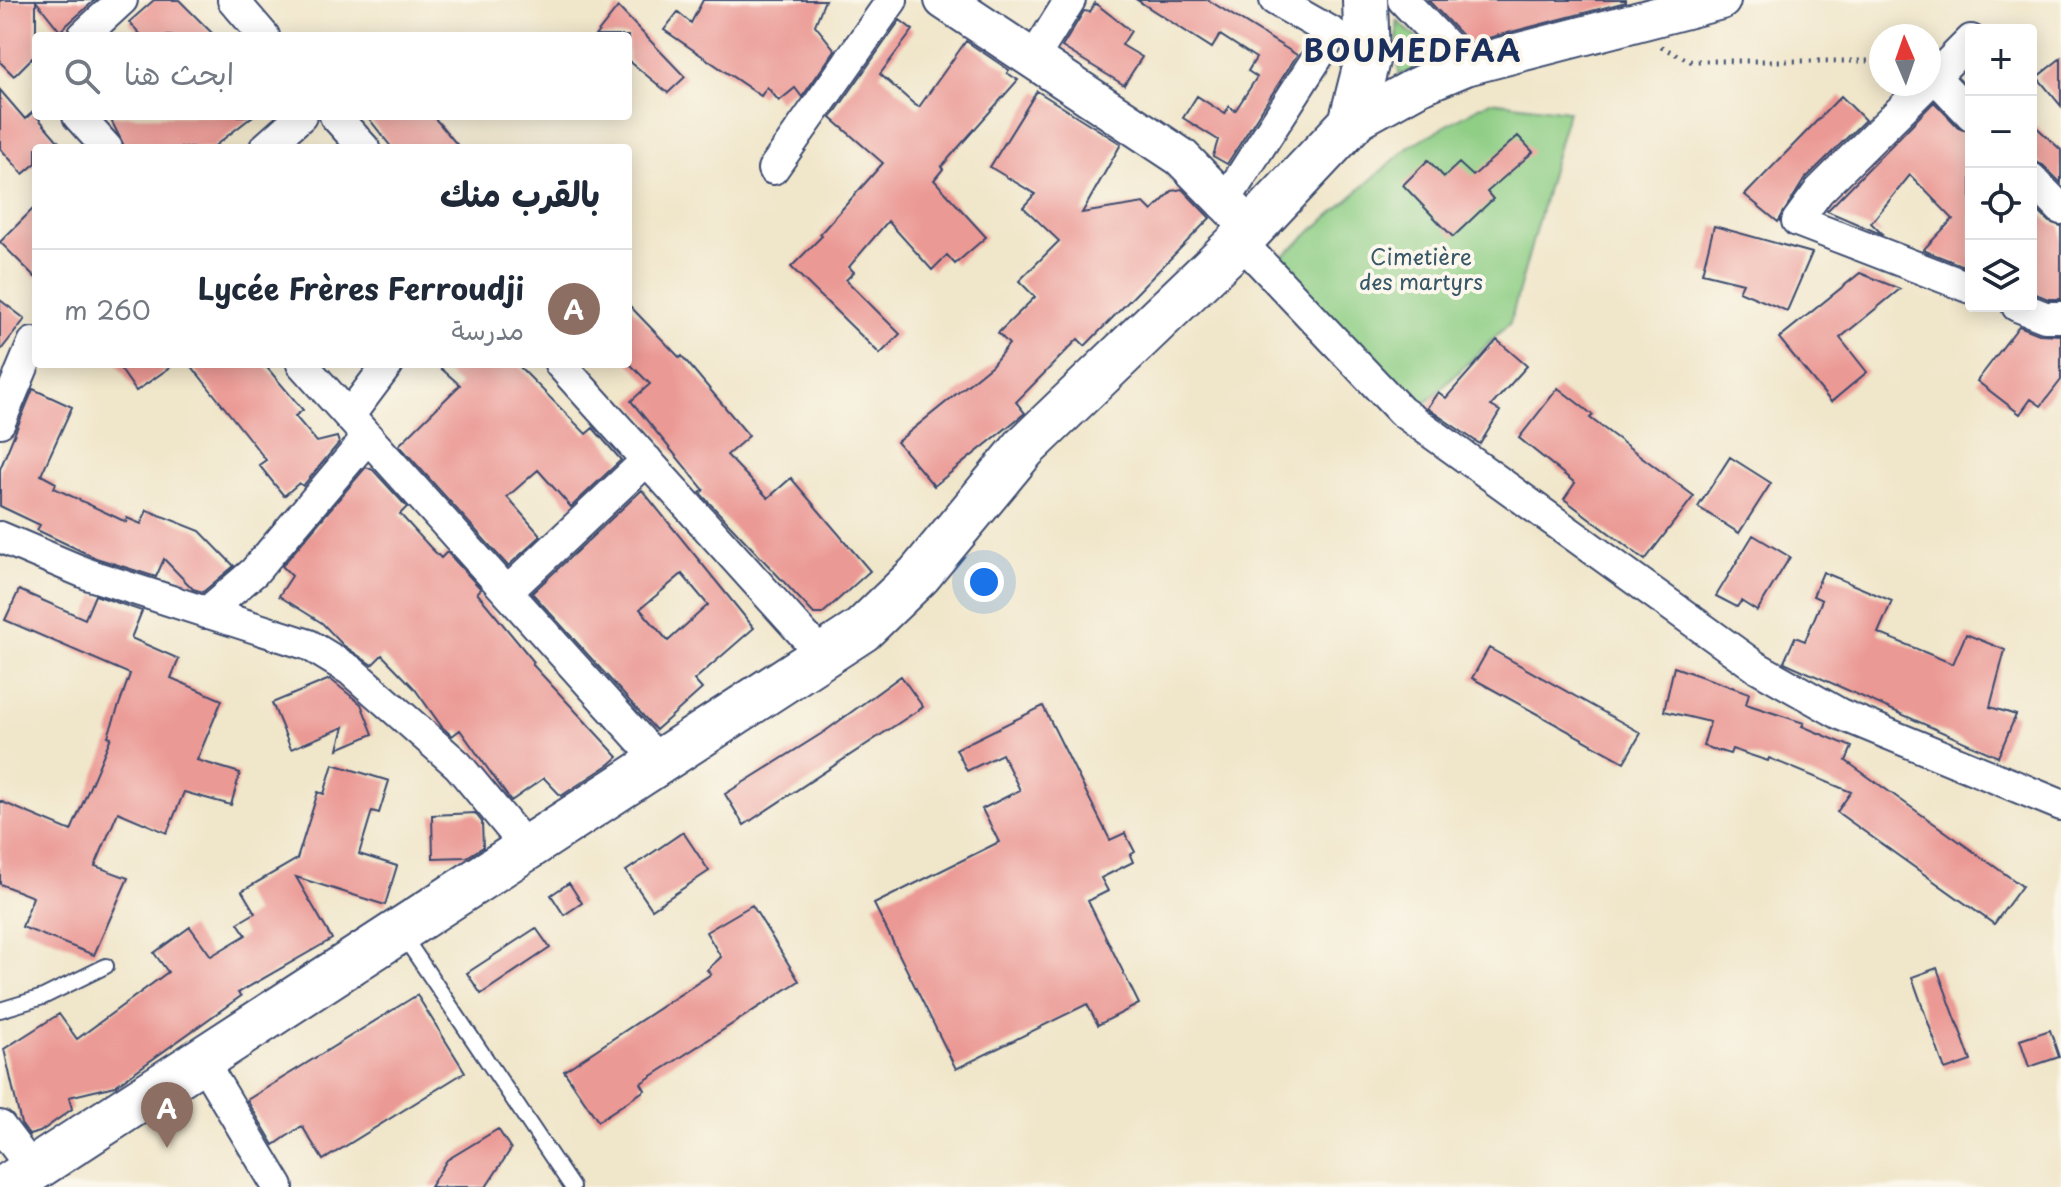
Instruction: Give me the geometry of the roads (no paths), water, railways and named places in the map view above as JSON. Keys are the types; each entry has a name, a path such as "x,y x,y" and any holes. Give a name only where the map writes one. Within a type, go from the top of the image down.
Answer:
{"main road":[{"path":"20,1178 862,630 919,575 1024,448 1239,224 1351,123 1367,60 1355,24"}],"street":[{"path":"87,32 122,0"},
{"path":"233,0 261,32"},
{"path":"773,169 892,0"},
{"path":"944,0 1181,157 1401,411 1755,666 1840,714 2061,805"},
{"path":"1033,59 1070,0"},
{"path":"1239,224 1355,24 1275,0"},
{"path":"1403,0 1466,66"},
{"path":"1351,123 1418,86 1466,66 1721,0"},
{"path":"1941,70 1965,46"},
{"path":"1941,90 1965,110"},
{"path":"1915,96 1819,191 1797,221 1965,286"},
{"path":"82,120 103,144"},
{"path":"270,144 296,120"},
{"path":"339,120 360,144"},
{"path":"2037,184 2061,209"},
{"path":"2032,312 2045,317 2061,317"},
{"path":"0,422 32,345"},
{"path":"306,368 660,762"},
{"path":"206,613 254,572 358,427 386,368"},
{"path":"564,368 823,656"},
{"path":"507,592 647,460"},
{"path":"0,537 90,575 309,645 350,670 458,765 527,848"},
{"path":"202,1060 278,1187"},
{"path":"0,1126 20,1178"}],"lane":[{"path":"400,931 572,1187"},
{"path":"0,1010 43,997 106,966"}],"place":[{"name":"Lycée Frères Ferroudji","path":"167,1148"}],"district":[{"name":"BOUMEDFAA","path":"1413,52"}],"park label":[{"name":"Cimetière des martyrs","path":"1421,270"}]}
